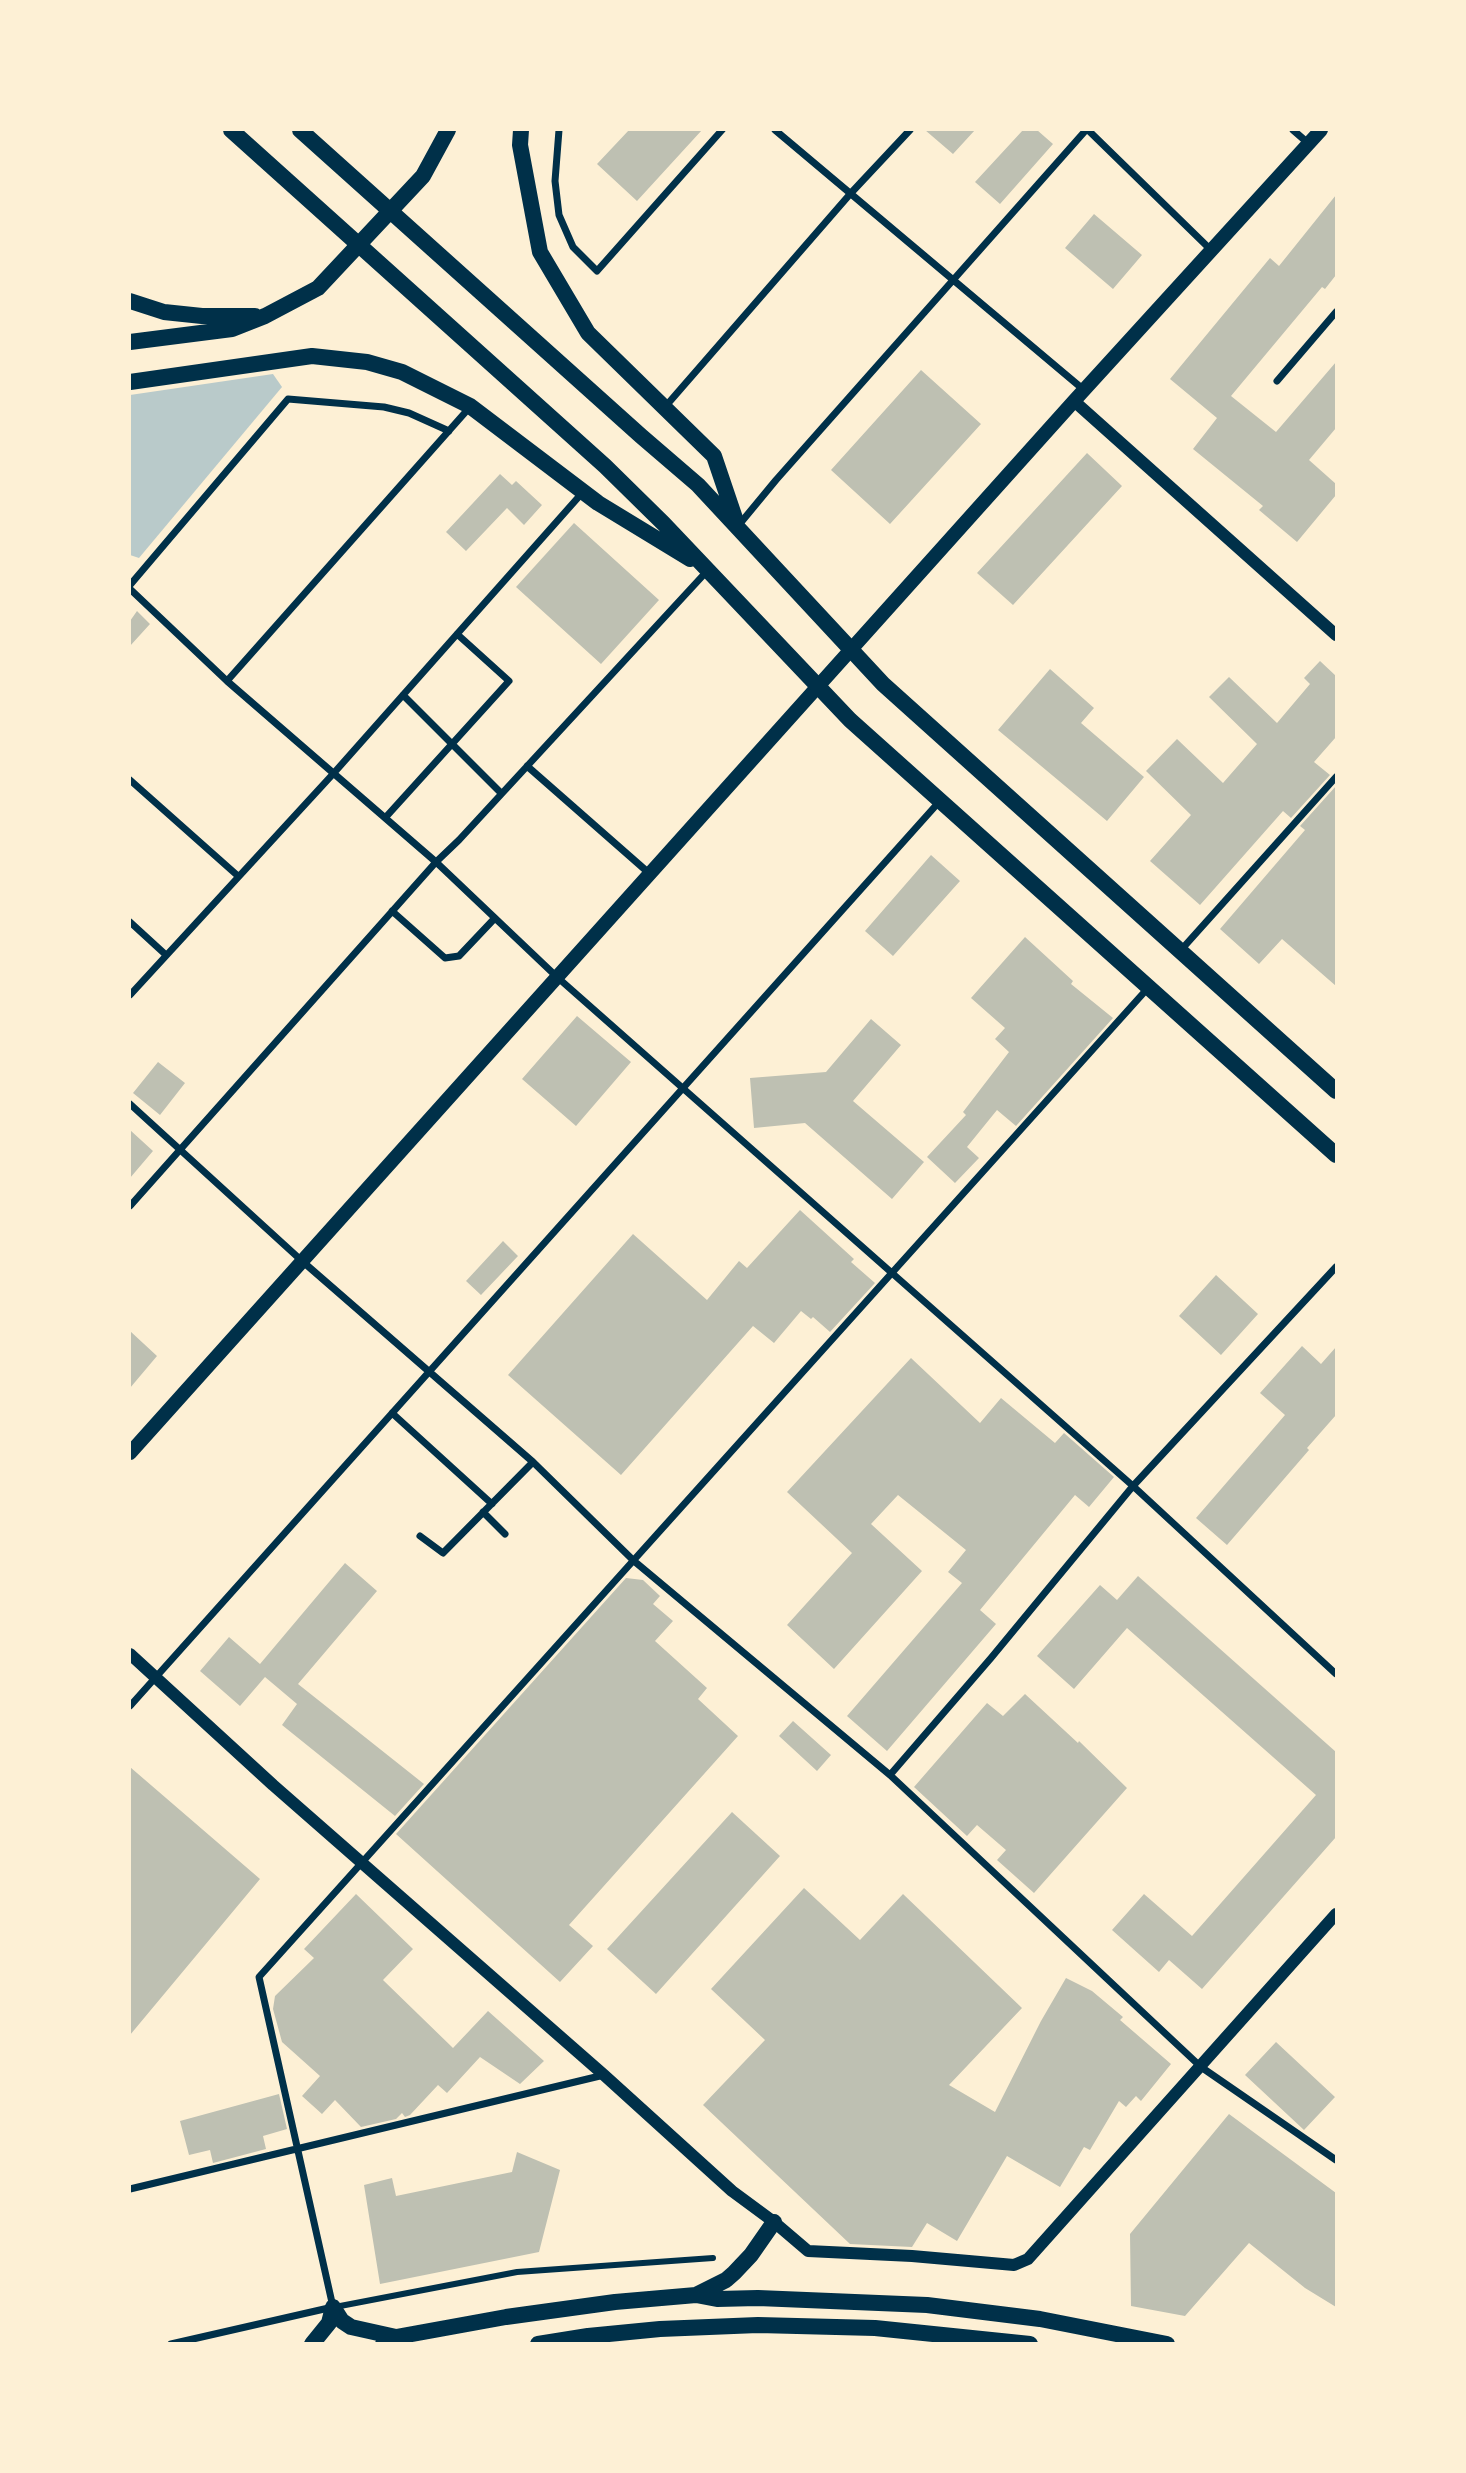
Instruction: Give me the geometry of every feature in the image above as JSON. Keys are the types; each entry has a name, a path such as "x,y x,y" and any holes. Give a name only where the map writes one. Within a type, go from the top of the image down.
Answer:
{"main road":[{"path":"232,130 605,466 664,524 850,720 1336,1155"},
{"path":"300,130 698,485 883,684 1336,1091"},
{"path":"130,342 232,329 265,316 318,288 423,176 448,130"},
{"path":"522,130 520,145 540,252 588,333 714,456 737,527"},
{"path":"130,1454 1079,395 1321,130"},
{"path":"130,301 164,312 202,316 265,316"},
{"path":"130,382 312,356 367,362 402,372 470,406 583,492 708,570"},
{"path":"696,2295 734,2273 751,2255 774,2222"},
{"path":"333,2307 342,2321 351,2327 390,2340 569,2307 696,2295 717,2299 758,2298 939,2306 1040,2319 1167,2343"},
{"path":"312,2343 329,2323 333,2307"},
{"path":"538,2343 660,2329 758,2325 818,2325 1030,2343"},
{"path":"928,2333 963,2343"}],"street":[{"path":"559,130 555,181 559,215 573,247 597,271 722,130"},
{"path":"775,130 953,279 1336,635"},
{"path":"664,408 851,193 910,130"},
{"path":"737,527 784,470 1087,130 1211,250"},
{"path":"1293,130 1308,143"},
{"path":"1277,381 1336,312"},
{"path":"449,431 409,413 384,407 288,398 130,587 227,681 436,862 682,1089 1133,1486 1336,1674"},
{"path":"227,681 470,406"},
{"path":"130,995 334,774 583,492"},
{"path":"130,1206 436,862 459,841 708,570"},
{"path":"385,818 509,681 457,634"},
{"path":"403,695 501,793"},
{"path":"527,766 650,874"},
{"path":"1181,951 1336,777"},
{"path":"130,780 238,876"},
{"path":"130,1706 940,801"},
{"path":"392,911 445,958 459,956 495,918"},
{"path":"130,922 166,955"},
{"path":"333,2307 259,1977 1148,987"},
{"path":"130,1104 302,1261 533,1462 634,1561 890,1775 1200,2067 1336,2160"},
{"path":"890,1775 1133,1486 1336,1267"},
{"path":"392,1413 492,1504"},
{"path":"420,1536 443,1553 533,1462"},
{"path":"483,1512 505,1534"},
{"path":"130,1654 732,2191 807,2251 1014,2264 1028,2259 1336,1914"},
{"path":"130,2189 604,2075"},
{"path":"171,2343 333,2307 517,2272 713,2258"}],"shaded area":[{"path":"273,374 282,387 139,558 130,555 130,395"}],"building":[{"path":"629,130 702,130 637,201 597,164"},
{"path":"925,130 975,130 953,154"},
{"path":"1023,130 1037,130 1053,144 1000,204 975,182"},
{"path":"1336,195 1336,275 1325,289 1322,287 1231,396 1276,432 1336,362 1336,428 1309,460 1336,484 1336,495 1297,542 1259,510 1263,506 1193,449 1217,418 1170,379 1270,258 1279,266"},
{"path":"1094,214 1142,255 1113,289 1065,248"},
{"path":"921,370 981,424 890,524 831,470"},
{"path":"1087,453 1122,486 1013,605 977,573"},
{"path":"500,474 512,485 516,481 542,505 524,525 507,508 466,551 446,532"},
{"path":"574,523 659,600 601,664 516,587"},
{"path":"137,611 150,624 130,646 130,621"},
{"path":"1320,661 1336,676 1336,737 1314,762 1330,775 1291,818 1283,811 1200,905 1150,861 1191,815 1146,771 1177,739 1223,783 1257,744 1209,697 1229,677 1277,723 1310,684 1304,678"},
{"path":"1050,669 1094,708 1081,723 1144,777 1107,821 998,730"},
{"path":"1336,786 1336,986 1282,939 1259,964 1220,929 1305,830 1300,826"},
{"path":"931,855 960,881 893,956 865,931"},
{"path":"1025,937 1073,981 1071,984 1113,1018 1016,1126 997,1110 967,1147 979,1158 955,1183 927,1157 966,1115 963,1112 1009,1052 995,1039 1005,1028 971,998"},
{"path":"577,1016 631,1062 576,1126 522,1079"},
{"path":"871,1019 901,1045 853,1101 924,1162 892,1199 805,1123 754,1128 750,1078 826,1072"},
{"path":"158,1062 185,1083 160,1115 133,1093"},
{"path":"130,1130 153,1151 130,1178"},
{"path":"800,1210 854,1259 851,1262 875,1283 830,1332 813,1317 811,1319 801,1311 774,1343 753,1326 621,1475 508,1375 633,1234 707,1300 739,1261 747,1268"},
{"path":"503,1241 518,1256 481,1295 466,1281"},
{"path":"1216,1275 1258,1314 1221,1355 1179,1316"},
{"path":"130,1331 157,1356 130,1388"},
{"path":"1302,1346 1321,1364 1336,1347 1336,1415 1227,1545 1196,1518 1285,1415 1260,1393"},
{"path":"911,1358 980,1423 1001,1398 1055,1443 1064,1433 1114,1477 1089,1507 1075,1495 980,1610 996,1624 887,1751 847,1716 962,1583 948,1572 966,1550 898,1495 871,1524 922,1571 834,1669 787,1625 852,1553 787,1492"},
{"path":"345,1563 377,1591 298,1684 424,1784 395,1816 282,1725 297,1704 265,1677 240,1706 200,1671 229,1637 260,1664"},
{"path":"1138,1576 1336,1752 1336,1837 1202,1989 1169,1960 1159,1972 1112,1930 1144,1894 1192,1936 1316,1795 1127,1628 1074,1689 1037,1656 1100,1585 1117,1600"},
{"path":"626,1578 643,1580 660,1596 653,1604 673,1621 655,1641 707,1688 698,1699 738,1736 569,1925 593,1946 560,1982 396,1834"},
{"path":"1025,1694 1127,1788 1034,1893 997,1860 1006,1850 977,1825 967,1836 914,1787 987,1703 1003,1716"},
{"path":"793,1721 831,1755 817,1771 779,1736"},
{"path":"130,1767 260,1879 130,2035"},
{"path":"732,1812 780,1856 656,1994 607,1949"},
{"path":"804,1888 860,1940 903,1894 1022,2008 949,2085 995,2112 1066,1978 1092,1991 1123,2017 1120,2020 1171,2064 1141,2101 1136,2096 1126,2107 1119,2101 1090,2150 1084,2147 1060,2187 1007,2156 957,2241 927,2223 912,2247 850,2244 703,2105 765,2040 711,1989"},
{"path":"356,1894 413,1949 383,1980 453,2048 488,2011 544,2061 520,2084 480,2057 447,2093 438,2085 405,2117 402,2113 396,2119 361,2127 335,2100 322,2114 302,2096 320,2076 282,2042 273,2009 275,1996 314,1958 304,1949"},
{"path":"1276,2042 1335,2097 1304,2130 1245,2075"},
{"path":"279,2094 287,2129 263,2136 266,2149 213,2163 210,2150 189,2155 180,2121"},
{"path":"1229,2114 1336,2193 1336,2307 1305,2288 1249,2243 1185,2316 1131,2306 1130,2234"},
{"path":"517,2152 560,2170 539,2252 380,2284 364,2185 392,2178 396,2196 512,2172"}]}
